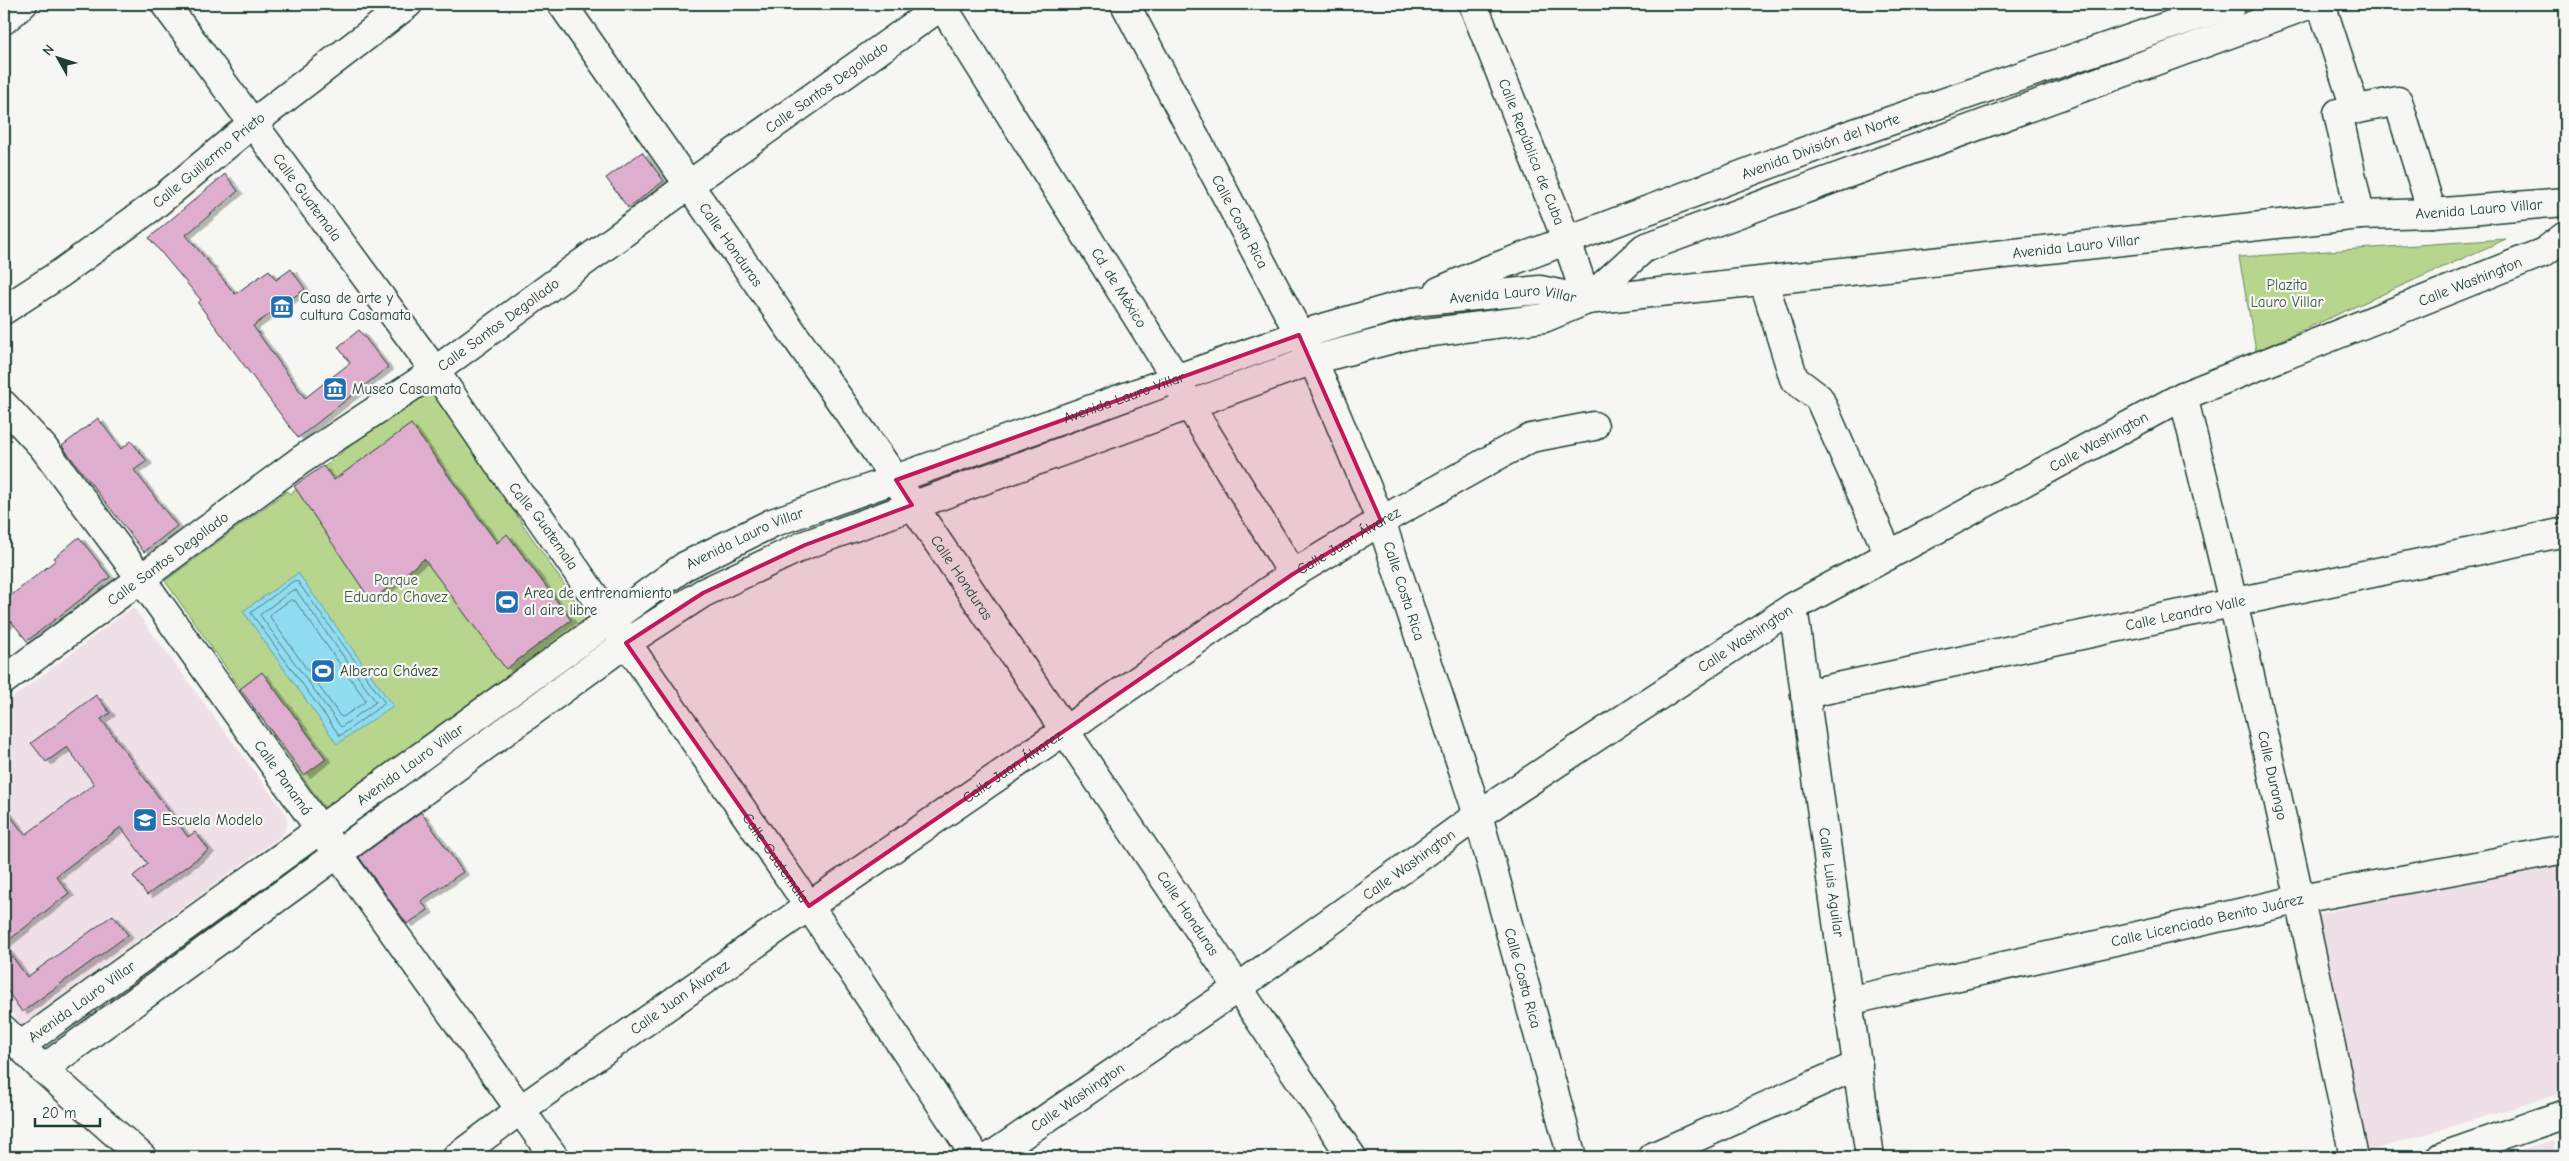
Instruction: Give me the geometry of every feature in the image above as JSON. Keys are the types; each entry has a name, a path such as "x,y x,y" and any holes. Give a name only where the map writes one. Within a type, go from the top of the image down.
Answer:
{"street":[{"path":"4,20 23,4"},
{"name":"Calle Guatemala","path":"165,4 434,371 520,495 538,515 609,621 809,906 976,1157"},
{"name":"Calle Guillermo Prieto","path":"4,310 61,273 152,207 253,123 408,4"},
{"name":"Calle Honduras","path":"562,4 896,480 1352,1157"},
{"name":"Calle Santos Degollado","path":"4,680 142,580 301,460 434,371 690,184 942,4"},
{"name":"Cd. de México","path":"942,4 1176,378 1190,406 1294,574"},
{"name":"Calle Costa Rica","path":"1125,4 1313,360 1380,521 1478,815 1572,1157"},
{"name":"Calle República de Cuba","path":"1473,4 1588,300"},
{"name":"Avenida División del Norte","path":"1413,302 1488,270 1567,242 1840,138 2232,4"},
{"path":"1588,300 1644,248 1852,173 2273,10 2311,4"},
{"path":"2321,4 2355,108"},
{"path":"2360,215 2338,113 2355,108 2398,101 2432,212"},
{"path":"1840,138 1852,173"},
{"name":"Avenida Lauro Villar","path":"43,1069 626,644 703,593 805,545 1313,360 1408,335 1544,318 1588,300 2360,215 2432,212 2565,202"},
{"name":"Calle Washington","path":"990,1157 1239,987 1478,815 1793,607 2183,396 2544,252 2565,236"},
{"path":"1764,282 1794,379 1819,398 1889,555"},
{"name":"Avenida Lauro Villar","path":"12,1038 319,828 694,562 772,523 1299,335 1413,302 1540,290 1588,300"},
{"name":"Calle Durango","path":"2183,396 2235,604 2301,899 2354,1157"},
{"name":"Calle Panamá","path":"4,405 44,447 142,580 554,1157"},
{"name":"Calle Juan Álvarez","path":"457,1157 520,1110 809,906 1294,574 1380,521 1531,438 1594,426"},
{"name":"Calle Leandro Valle","path":"1805,694 2235,604 2565,532"},
{"name":"Calle Luis Aguilar","path":"1793,607 1870,1157"},
{"name":"Calle Licenciado Benito Juárez","path":"1848,1001 2301,899 2565,849"},
{"path":"12,1038 43,1069 142,1157"},
{"path":"1652,1157 1858,1065"},
{"path":"2441,1157 2565,1114"}],"highlighted area":[{"path":"1299,335 1381,521 1293,574 809,906 626,643 703,593 805,545 912,505 896,480"}],"shaded area":[{"name":"Escuela Modelo","path":"133,607 286,814 287,826 281,836 21,1025 4,1001 4,704"},
{"path":"2565,850 2565,1092 2367,1152 2318,915"},
{"path":"2553,1140 2557,1157 2500,1157"}],"green space":[{"name":"Plazita Lauro Villar","path":"2506,239 2256,351 2239,257"},
{"name":"Parque Eduardo Chavez","path":"427,385 590,622 326,810 165,581 287,491 290,494"}],"water":[{"path":"298,573 393,706 337,744 243,611"}],"building":[{"path":"642,152 664,181 628,208 606,178"},
{"path":"225,174 238,191 186,235 235,294 269,270 276,280 291,269 305,289 253,326 305,398 350,363 338,347 359,330 388,367 298,438 198,303 201,300 149,238"},
{"path":"98,418 121,449 131,441 147,461 134,470 177,526 144,552 62,446"},
{"path":"411,424 497,543 507,534 571,620 506,669 424,559 371,601 294,486 323,466 334,480"},
{"path":"79,537 110,577 27,641 11,621 4,627 4,601 56,560 54,558"},
{"path":"262,672 326,759 304,775 240,689"},
{"path":"96,695 110,713 101,719 188,837 195,832 209,850 147,895 133,876 148,864 121,827 56,876 69,893 4,944 4,808 25,835 94,784 67,747 46,762 31,743"},
{"path":"421,812 463,872 421,901 428,910 407,924 359,857"},
{"path":"113,915 128,935 22,1012 4,986 4,945 27,977"}],"place":[{"name":"Casa de arte y cultura Casamata","path":"282,307"},
{"name":"Museo Casamata","path":"335,389"},
{"name":"Area de entrenamiento al aire libre","path":"507,602"},
{"name":"Alberca Chávez","path":"323,671"},
{"name":"Escuela Modelo","path":"145,820"}]}
